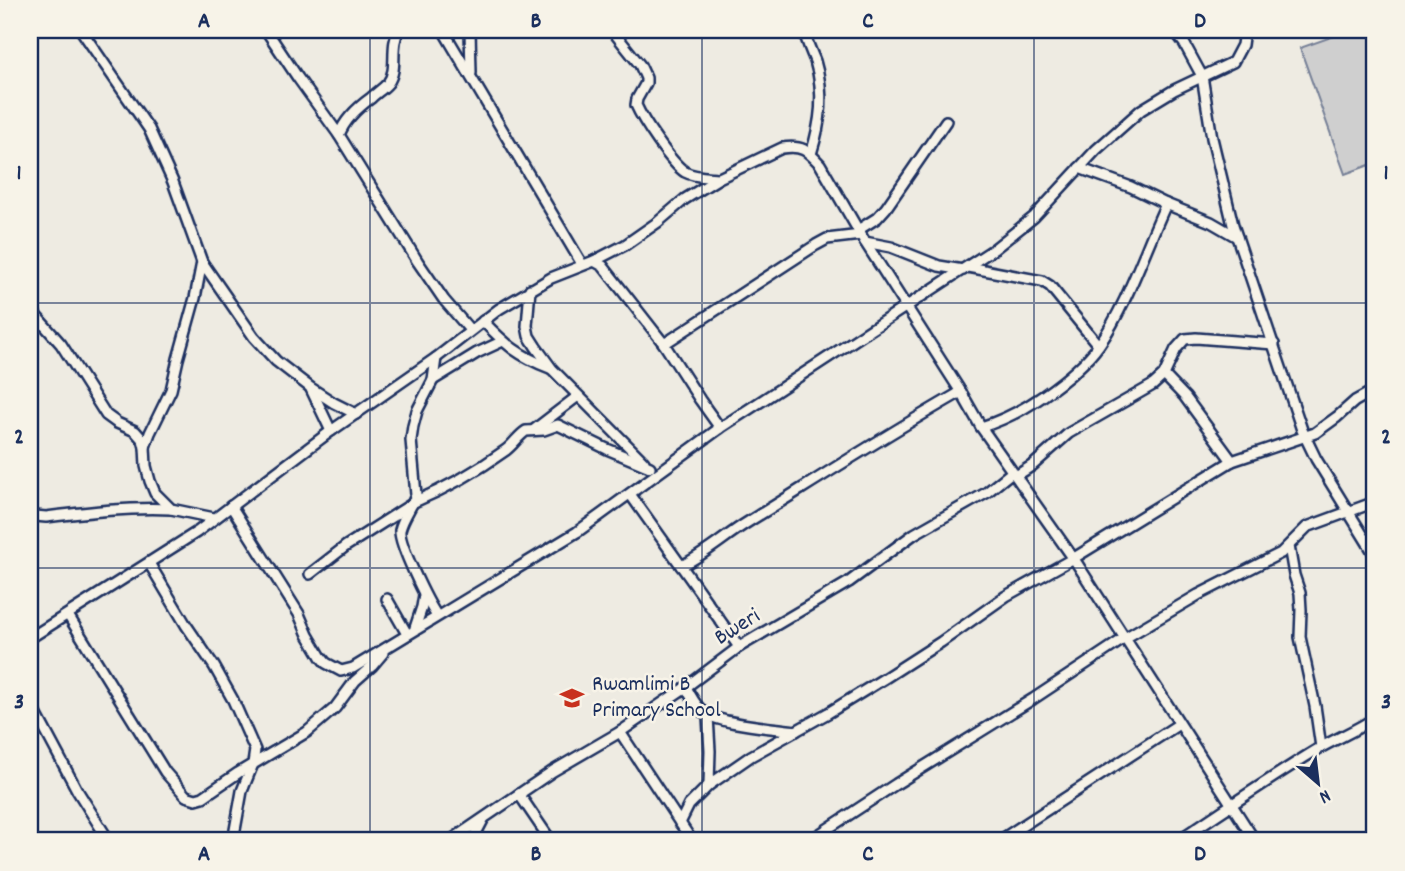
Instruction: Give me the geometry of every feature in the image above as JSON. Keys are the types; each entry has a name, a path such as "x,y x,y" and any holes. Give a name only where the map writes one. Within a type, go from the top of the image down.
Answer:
{"street":[{"path":"81,30 149,129 209,275 265,351 311,388 356,414"},
{"path":"266,30 338,135 418,262 444,300 470,330"},
{"path":"338,135 355,110 388,84 393,69 393,44 399,30"},
{"path":"443,30 582,264"},
{"path":"470,30 471,76"},
{"path":"612,30 644,72 646,83 636,99 636,105 674,162 687,173 719,178"},
{"path":"804,30 815,60 822,93 820,118 811,154"},
{"path":"1174,30 1202,76 1218,165 1237,237 1305,437 1316,460 1375,555"},
{"path":"231,506 299,614 312,642 326,663 346,671 577,532 630,494 653,470 994,249 1034,217 1096,150 1141,110 1174,90 1233,62 1242,45 1244,30"},
{"path":"861,236 886,208 946,121"},
{"path":"30,638 197,532 331,431 530,289 594,261 639,236 685,199 719,178 782,148 801,147 820,164 861,236 981,427 1074,558 1255,841"},
{"path":"1079,169 1131,187 1211,222 1237,237"},
{"path":"981,427 1010,417 1046,394 1083,364 1098,345 1123,300 1166,204"},
{"path":"664,344 816,245 827,239 861,236 939,266 1042,281 1055,292 1098,345"},
{"path":"594,261 603,266 664,344 720,428"},
{"path":"145,447 171,390 202,262"},
{"path":"530,289 527,326 529,336 552,369 653,470"},
{"path":"30,309 61,344 106,415 135,431 143,440 146,466 155,494 171,509"},
{"path":"483,321 523,356 552,369"},
{"path":"1232,461 1185,397 1164,375 1176,349 1185,339 1274,344"},
{"path":"433,380 468,358 503,341"},
{"path":"436,358 433,380 417,411 413,426 411,440 416,486 414,502 401,526 400,538 424,595 437,616"},
{"name":"Bweri","path":"450,841 571,760 620,732 739,647 849,582 914,534 1033,465 1069,433 1164,375"},
{"path":"311,388 331,431"},
{"path":"680,823 689,805 709,785 751,756 885,678 1006,596 1074,558 1232,461 1305,437 1321,429 1355,401 1375,390"},
{"path":"681,566 700,556 733,531 961,392"},
{"path":"534,430 578,396"},
{"path":"310,574 346,546 414,502 466,477 508,449 522,433 558,425 653,470"},
{"path":"630,494 739,647"},
{"path":"809,841 1125,638 1198,595 1289,547 1307,527 1375,502"},
{"path":"30,523 46,517 132,508 171,509 214,518"},
{"path":"30,513 46,517"},
{"path":"1289,547 1300,593 1300,637 1321,747"},
{"path":"149,563 214,666 233,700 255,750 253,764 242,791 233,841"},
{"path":"410,632 419,618 424,595"},
{"path":"387,599 410,632"},
{"path":"68,615 165,772 186,796 197,799 297,739 324,718 388,646"},
{"path":"686,687 701,711 708,716 796,731"},
{"path":"30,702 77,790 109,841"},
{"path":"708,716 709,785"},
{"path":"1177,841 1321,747 1375,718"},
{"path":"999,841 1179,724"},
{"path":"620,732 692,841"},
{"path":"519,794 551,841"},
{"path":"670,807 689,805"},
{"path":"472,841 484,818"}],"shaded area":[{"path":"1351,30 1375,30 1375,163 1345,174 1300,48"}],"place":[{"name":"Rwamlimi B Primary School","path":"572,698"}]}
